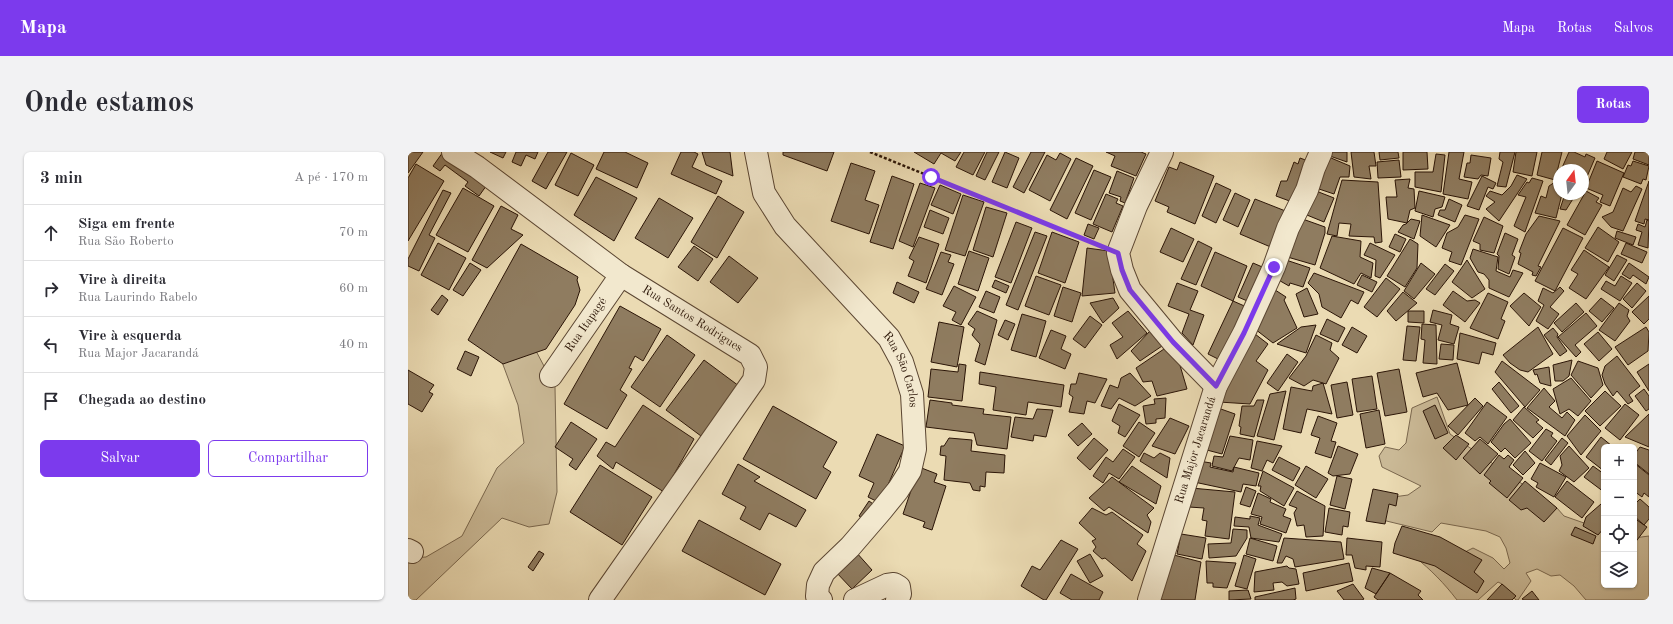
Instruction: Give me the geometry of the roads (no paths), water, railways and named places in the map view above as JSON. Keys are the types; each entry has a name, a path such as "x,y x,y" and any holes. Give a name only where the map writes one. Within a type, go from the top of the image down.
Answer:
{"street":[{"name":"Rua Santos Rodrigues","path":"453,152 477,167 621,275 750,355 756,367 754,380 600,600"},
{"name":"Rua São Carlos","path":"756,152 764,193 785,226 889,338 902,362 912,394 915,449 910,471 898,490 881,511 850,547 824,572 818,585 817,596 821,600"},
{"path":"1162,152 1136,206 1118,253 1122,270 1130,290 1173,342 1216,386"},
{"name":"Rua Major Jacarandá","path":"1149,600 1216,386 1244,333 1274,267 1288,228 1307,190 1321,152"},
{"name":"Rua Itapagé","path":"551,376 621,275"},
{"path":"855,600 887,585 894,584 899,587 900,594 897,600"}]}
